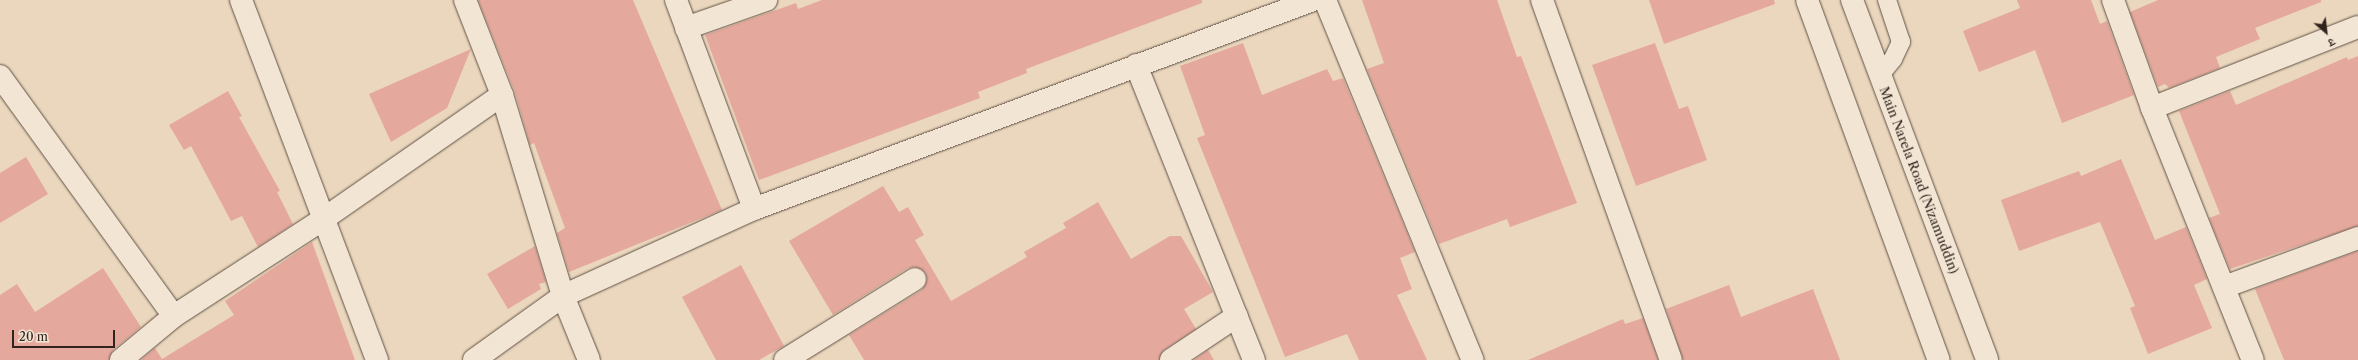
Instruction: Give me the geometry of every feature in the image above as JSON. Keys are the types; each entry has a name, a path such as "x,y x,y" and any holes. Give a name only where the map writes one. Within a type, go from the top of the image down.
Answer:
{"street":[{"path":"241,0 322,220 377,360"},
{"path":"465,0 502,95 563,296 589,360"},
{"path":"676,0 754,209"},
{"path":"686,28 766,0"},
{"path":"474,360 563,296 754,209 1313,0"},
{"path":"1324,0 1473,360"},
{"path":"1542,0 1671,360"},
{"path":"1807,0 1939,360"},
{"name":"Main Narela Road (Nizamuddin)","path":"1852,0 1987,360"},
{"path":"2113,0 2152,108 2253,360"},
{"path":"2152,108 2358,27"},
{"path":"1136,65 1254,360"},
{"path":"0,76 174,316"},
{"path":"121,360 174,316 322,220 502,95"},
{"path":"2224,287 2358,238"},
{"path":"785,360 916,279"},
{"path":"1171,360 1237,316"}],"lane":[{"path":"1880,75 1893,59 1901,42 1887,0"}],"building":[{"path":"478,0 633,0 722,210 569,272 557,233 565,228 534,143 530,145 514,90"},
{"path":"822,0 1202,0 1202,3 1026,69 1027,73 978,92 980,98 759,180 705,35 796,3 798,9"},
{"path":"1362,0 1497,0 1517,57 1521,56 1577,203 1510,227 1507,219 1439,244 1367,69 1384,63"},
{"path":"1649,0 1774,0 1775,4 1664,44"},
{"path":"2017,0 2091,0 2100,24 2107,21 2134,95 2062,123 2035,50 1979,72 1963,31 2020,8"},
{"path":"2158,0 2321,0 2321,2 2255,28 2260,39 2216,57 2220,68 2169,88 2165,84 2158,87 2130,12"},
{"path":"1243,43 1262,95 1327,69 1333,81 1343,78 1415,252 1400,258 1412,289 1397,295 1427,360 1359,360 1347,334 1285,357 1197,138 1205,135 1180,66"},
{"path":"1655,43 1679,109 1688,106 1707,160 1636,186 1592,65"},
{"path":"471,49 447,108 391,142 369,94"},
{"path":"2358,56 2358,226 2230,269 2209,218 2220,214 2179,111 2230,91 2236,105 2347,57 2348,60"},
{"path":"228,91 242,116 239,117 280,191 277,192 293,224 258,247 242,216 231,221 191,146 184,150 169,125"},
{"path":"26,157 48,194 0,223 0,173"},
{"path":"2121,159 2155,240 2186,227 2207,279 2194,285 2212,328 2148,354 2130,308 2135,306 2100,222 2019,251 2001,200 2079,171 2081,176"},
{"path":"883,186 899,212 908,207 924,235 915,240 951,301 1027,257 1024,252 1066,228 1063,223 1098,202 1131,259 1170,236 1181,236 1213,292 1184,309 1196,329 1164,350 1159,360 864,360 849,335 922,290 927,279 925,272 915,267 908,268 833,315 789,241"},
{"path":"312,242 355,360 141,360 155,348 162,359 234,315 225,301"},
{"path":"535,246 546,282 539,284 541,289 508,309 487,274"},
{"path":"2358,251 2358,360 2284,360 2255,289"},
{"path":"741,265 784,346 759,360 716,360 682,297"},
{"path":"103,268 141,327 113,350 109,360 0,360 0,295 17,284 35,312"},
{"path":"1729,285 1741,317 1813,289 1840,360 1683,360 1666,309"},
{"path":"1643,318 1658,360 1528,360 1623,319 1625,324"},
{"path":"1208,350 1214,360 1194,360"}]}
